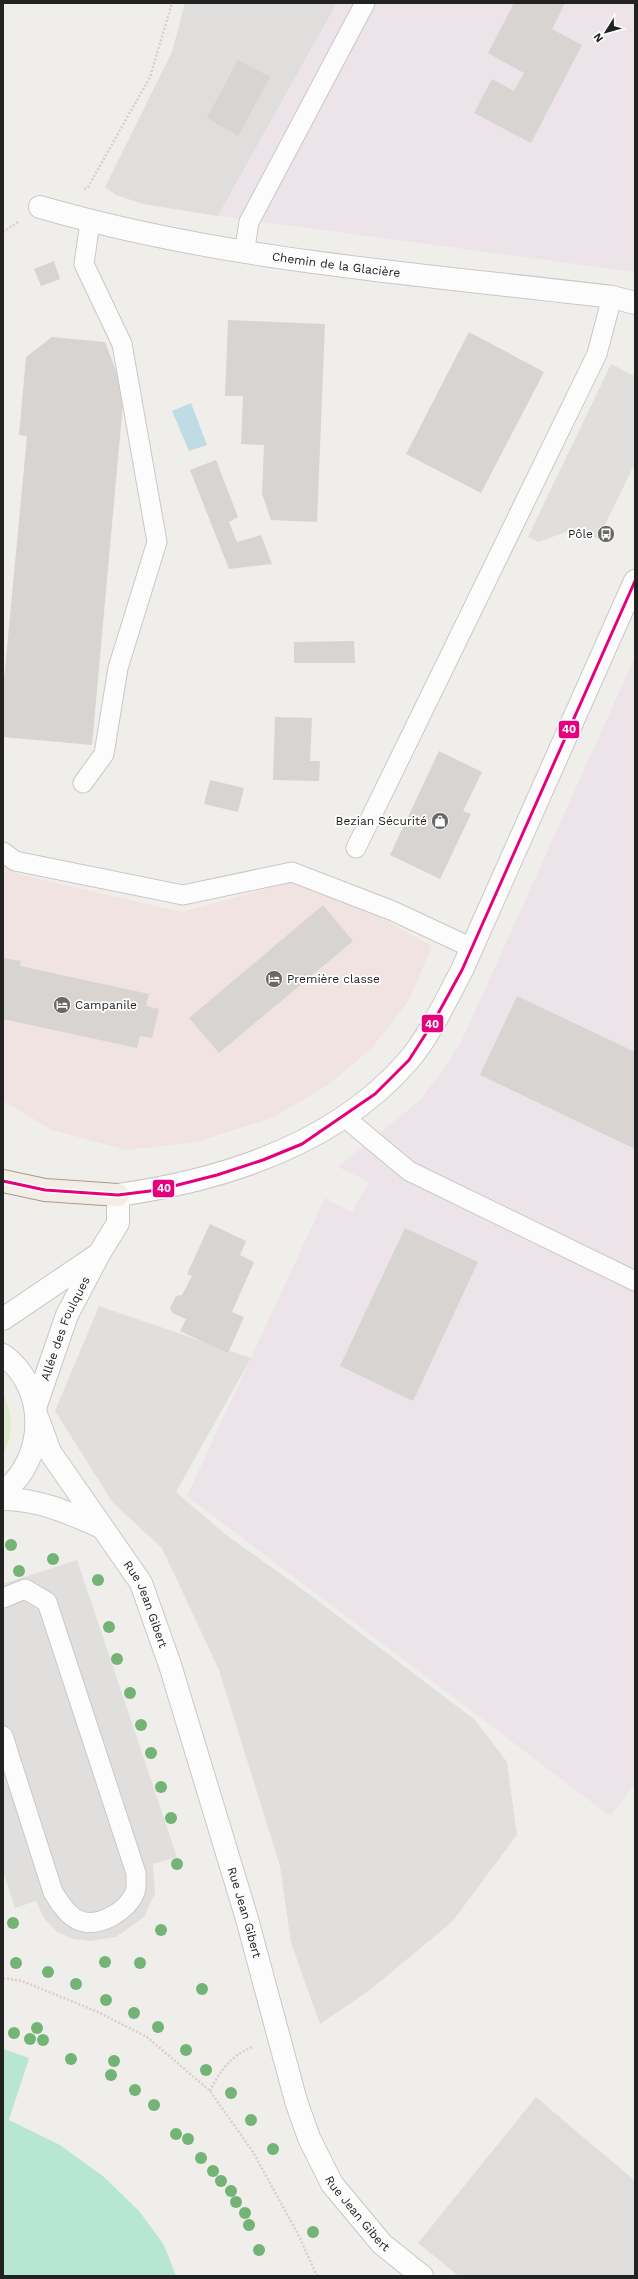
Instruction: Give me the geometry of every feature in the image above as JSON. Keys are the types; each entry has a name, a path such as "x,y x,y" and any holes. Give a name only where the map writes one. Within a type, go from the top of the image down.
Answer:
{"main road":[{"path":"3,1168 45,1190"},
{"path":"3,1181 45,1190 118,1195"}],"street":[{"name":"Chemin de la Glacière","path":"40,207 90,222 244,253 612,297 635,303"},
{"path":"118,1195 158,1190 262,1160 302,1144 375,1094 409,1060 434,1021 472,948 635,581"},
{"name":"Allée des Foulques","path":"3,1492 12,1485 27,1466 35,1444 36,1412 67,1315 98,1254 118,1223 118,1195"},
{"name":"Allée des Foulques","path":"3,1319 98,1254"},
{"name":"Allée des Foulques","path":"3,1355 10,1360 26,1380 36,1412"},
{"name":"Rue Jean Gibert","path":"36,1412 50,1452 141,1583 170,1665 247,1919 296,2101 309,2138 332,2184 382,2244 422,2276"},
{"path":"3,1499 17,1499 57,1508 101,1527"}],"lane":[{"path":"244,253 249,222 365,3"},
{"path":"83,783 104,754 118,668 157,542 122,344 84,264 90,222"},
{"path":"356,848 597,354 612,297"},
{"path":"3,852 15,861 183,895 292,872 393,911 472,948"},
{"path":"343,1116 408,1171 635,1282"},
{"path":"3,1598 25,1589 47,1602 136,1874 135,1892 127,1904 114,1916 95,1922 78,1920 63,1908 53,1892 3,1736"}],"path":[{"path":"81,190 88,187 150,77 172,3"},
{"path":"3,1978 22,1981 98,2012 147,2037 210,2091 254,2152 299,2236 317,2276"},
{"path":"210,2091 218,2075 231,2060 251,2047 258,2045"}],"shaded area":[{"path":"185,3 337,3 218,216 143,204 116,195 105,187 172,52"},
{"path":"337,3 635,3 635,272 218,216"},
{"path":"611,364 635,376 635,463 598,539 577,528 538,542 528,537"},
{"path":"635,657 635,1784 610,1816 187,1496 325,1198 352,1212 369,1182 338,1167 420,1100 442,1072 462,1040"},
{"path":"3,866 21,875 182,912 290,882 348,900 432,946 409,1000 372,1048 328,1085 272,1118 196,1142 126,1150 52,1130 3,1101"},
{"path":"99,1306 251,1358 176,1492 225,1534 313,1597 475,1720 507,1762 517,1835 452,1922 370,1990 320,2024 291,1943 280,1866 219,1670 162,1548 113,1503 55,1411"},
{"path":"77,1560 177,1857 153,1864 155,1893 144,1917 116,1937 90,1941 74,1939 57,1932 44,1918 36,1901 15,1908 3,1872 3,1584"},
{"path":"536,2097 635,2181 635,2276 459,2276 418,2243"}],"green space":[{"path":"3,1394 10,1415 11,1431 7,1446 3,1453"},
{"path":"3,2049 29,2058 9,2120 60,2145 104,2177 139,2211 164,2245 176,2276 3,2276"}],"water":[{"path":"191,403 207,445 189,451 172,411"}],"building":[{"path":"514,3 565,3 552,29 582,45 531,143 474,113 492,79 514,91 524,73 488,53"},
{"path":"238,60 270,77 238,136 207,118"},
{"path":"54,261 60,279 41,286 34,269"},
{"path":"228,320 325,324 317,522 271,520 262,494 264,445 241,444 243,396 225,396"},
{"path":"469,332 544,372 481,493 406,454"},
{"path":"52,337 105,342 124,392 92,745 3,737 3,690 27,436 19,435 26,357"},
{"path":"216,460 238,517 229,522 237,542 261,535 272,564 229,569 190,470"},
{"path":"354,641 355,663 294,663 294,642"},
{"path":"275,717 312,718 310,761 320,761 319,781 273,780"},
{"path":"439,751 482,772 463,811 471,814 440,879 390,855"},
{"path":"210,780 244,788 238,812 204,804"},
{"path":"323,905 353,941 219,1053 189,1018"},
{"path":"3,958 21,961 20,966 149,994 146,1006 159,1009 152,1038 140,1036 137,1048 3,1019"},
{"path":"517,996 635,1052 635,1149 480,1075"},
{"path":"210,1224 246,1241 240,1255 254,1262 232,1312 244,1317 228,1353 180,1331 186,1319 172,1313 170,1308 176,1296 182,1295 192,1276 187,1274"},
{"path":"405,1228 478,1262 413,1401 340,1366"}],"transit line":[{"name":"40","path":"3,1181 45,1190 118,1195 158,1190 217,1175 263,1160 302,1144 375,1094 409,1060 434,1021 462,970 635,581"}],"place":[{"name":"Pôle","path":"606,534"},
{"name":"Bezian Sécurité","path":"440,821"},
{"name":"Première classe","path":"274,979"},
{"name":"Campanile","path":"62,1005"}]}
